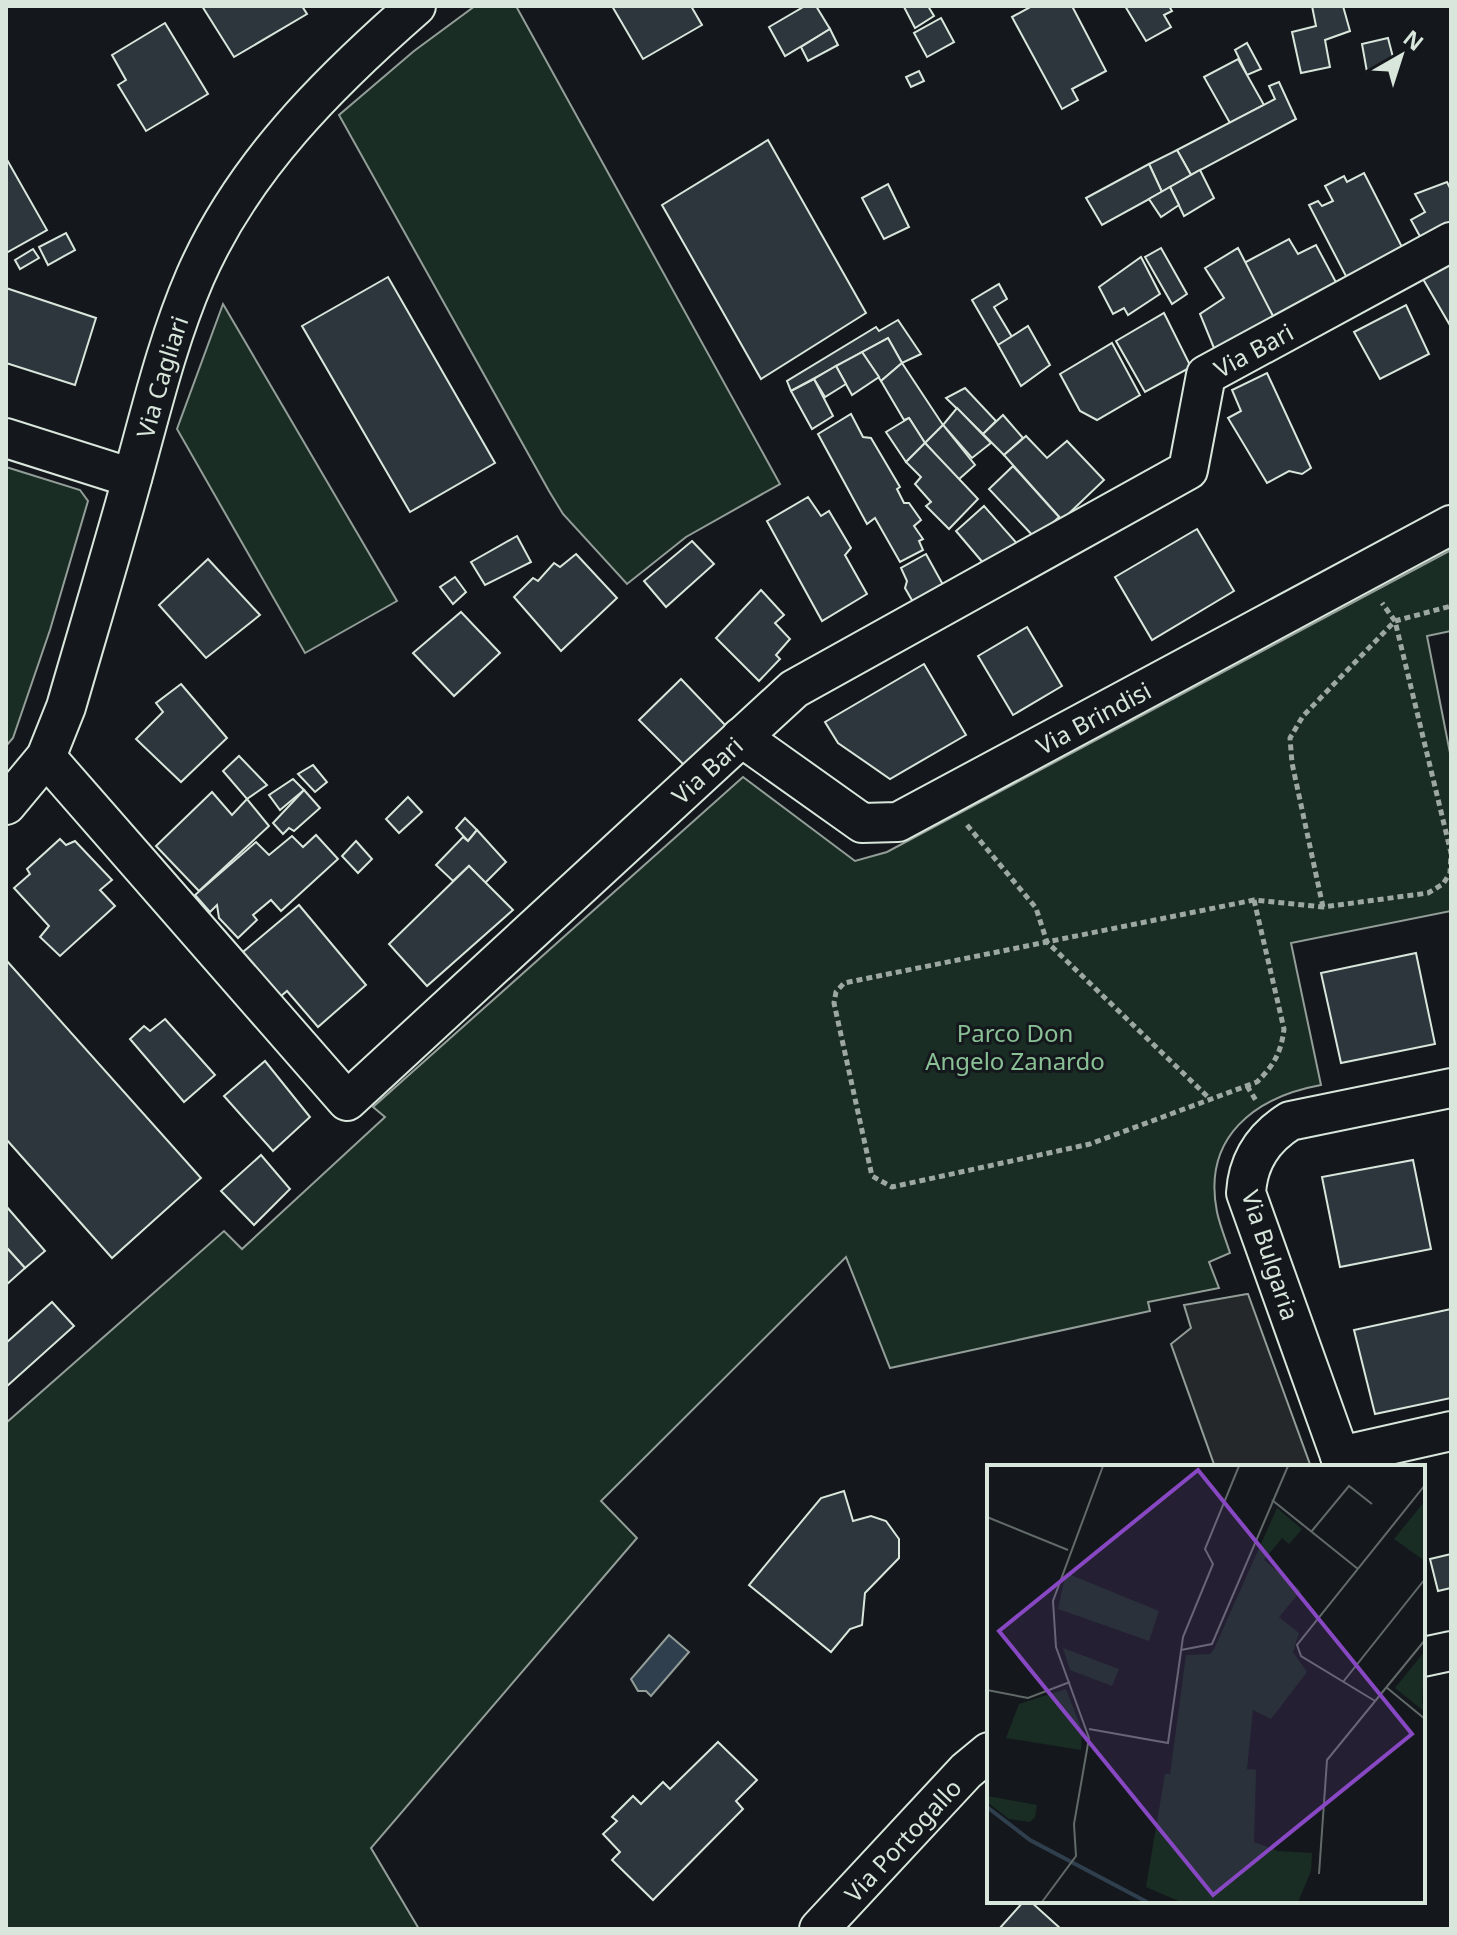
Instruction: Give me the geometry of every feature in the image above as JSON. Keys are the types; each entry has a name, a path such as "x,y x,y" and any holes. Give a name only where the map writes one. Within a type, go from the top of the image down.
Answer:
{"street":[{"name":"Via Cagliari","path":"6,805 46,757 66,707 159,376 196,275 237,202 284,134 348,65 416,6"},
{"name":"Via Bari","path":"46,757 347,1101 794,689 1188,470 1206,375 1451,242"},
{"path":"6,438 132,478"},
{"name":"Via Brindisi","path":"741,737 862,823 898,822 1451,525"},
{"name":"Via Bulgaria","path":"1342,1462 1246,1193 1247,1174 1270,1133 1290,1121 1451,1088"},
{"path":"1342,1462 1451,1431"},
{"path":"1425,1657 1451,1651"},
{"name":"Via Portogallo","path":"819,1929 966,1771 987,1754"}],"path":[{"path":"1323,907 1292,763 1290,738 1303,716 1395,621 1451,606"},
{"path":"1254,900 1284,1029 1281,1049 1272,1067 1257,1082 1090,1144 892,1187 872,1176 834,1003 836,992 844,983 1254,900 1323,907 1428,893 1443,884 1450,873 1451,853 1395,621"},
{"path":"960,821 973,828 1036,908 1047,942 1210,1099"},
{"path":"1247,1086 1261,1109"}],"green space":[{"path":"475,6 516,6 780,484 686,537 627,584 563,514 339,115 414,51"},
{"path":"223,304 397,601 305,653 177,429"},
{"path":"6,467 80,490 88,501 50,630 13,738 6,746"},
{"name":"Parco Don Angelo Zanardo","path":"1451,550 1451,631 1427,636 1451,758 1451,911 1291,943 1321,1085 1275,1099 1255,1111 1226,1142 1218,1162 1214,1186 1217,1212 1230,1253 1209,1262 1219,1288 1148,1302 1150,1311 890,1368 846,1257 601,1501 637,1538 371,1848 419,1929 6,1929 6,1423 224,1231 242,1249 385,1117 373,1107 743,777 855,861 887,852"}],"shaded area":[{"path":"1248,1294 1310,1465 1214,1465 1171,1344 1191,1328 1184,1305"}],"water":[{"path":"669,1635 689,1652 651,1696 646,1691 638,1691 631,1679"}],"building":[{"path":"202,6 302,6 307,14 234,57"},
{"path":"612,6 691,6 702,25 643,59"},
{"path":"805,6 816,6 830,29 785,56 769,27"},
{"path":"928,6 934,16 915,28 904,7"},
{"path":"1032,6 1072,6 1106,71 1072,89 1078,100 1062,109 1012,17"},
{"path":"1125,6 1169,6 1172,11 1164,15 1171,27 1146,41"},
{"path":"1312,6 1343,6 1350,31 1325,40 1330,67 1301,73 1292,32 1316,26"},
{"path":"941,18 954,42 927,57 914,33"},
{"path":"165,23 208,94 146,131 118,85 126,80 112,55"},
{"path":"830,29 838,45 808,61 801,47"},
{"path":"1388,38 1395,65 1367,72 1362,44"},
{"path":"1247,43 1261,69 1247,75 1235,50"},
{"path":"1238,59 1264,105 1230,123 1204,77"},
{"path":"919,71 924,81 911,87 906,77"},
{"path":"1279,82 1296,119 1191,175 1177,150 1275,99 1269,86"},
{"path":"768,140 866,313 761,379 662,205"},
{"path":"1177,150 1191,175 1162,192 1149,164"},
{"path":"6,158 47,230 6,253"},
{"path":"1149,164 1162,192 1102,225 1086,198"},
{"path":"1200,170 1214,198 1184,216 1170,187"},
{"path":"1364,173 1404,251 1348,280 1309,205 1318,201 1322,206 1333,201 1325,186 1344,176 1347,182"},
{"path":"1447,182 1451,190 1451,223 1422,240 1411,220 1425,212 1415,194"},
{"path":"888,184 909,227 884,239 862,198"},
{"path":"1170,187 1179,205 1161,217 1149,199"},
{"path":"66,233 75,250 48,265 39,247"},
{"path":"1289,239 1298,254 1316,245 1338,286 1275,320 1244,263"},
{"path":"1161,248 1187,294 1172,304 1145,257"},
{"path":"1238,248 1275,320 1216,353 1200,314 1224,298 1205,268"},
{"path":"33,249 39,258 20,269 15,260"},
{"path":"1141,257 1160,294 1128,315 1124,308 1113,314 1099,287"},
{"path":"1451,262 1451,327 1423,279"},
{"path":"388,277 495,463 410,512 302,326"},
{"path":"999,284 1007,299 994,307 1012,337 998,345 972,300"},
{"path":"6,288 96,318 75,385 6,363"},
{"path":"1406,305 1429,354 1380,379 1354,332"},
{"path":"1164,313 1191,367 1145,392 1116,341"},
{"path":"898,320 921,354 902,363 888,338 791,391 787,381 876,327 879,331"},
{"path":"1028,326 1050,365 1021,386 998,345"},
{"path":"888,338 902,363 881,381 862,352"},
{"path":"1112,343 1140,395 1097,420 1080,411 1060,374"},
{"path":"862,352 879,377 852,395 836,366"},
{"path":"902,363 943,425 925,443 909,418 904,420 881,381"},
{"path":"836,366 846,384 825,397 814,379"},
{"path":"1267,373 1311,468 1302,474 1289,471 1267,483 1228,418 1241,411 1232,390"},
{"path":"814,379 833,416 812,429 791,391"},
{"path":"965,388 996,421 983,434 946,398"},
{"path":"957,408 991,443 972,458 943,425"},
{"path":"851,414 863,437 871,438 900,487 897,489 904,503 909,503 921,520 914,526 923,539 919,541 923,550 900,562 875,518 867,524 818,434"},
{"path":"1003,415 1023,438 1004,455 983,434"},
{"path":"909,418 925,443 906,462 886,432"},
{"path":"943,425 975,465 958,480 925,443"},
{"path":"1026,436 1047,458 1067,441 1104,480 1062,520 1004,455"},
{"path":"925,443 978,499 949,529 926,506 931,502 915,484 921,477 906,462"},
{"path":"1013,466 1059,517 1036,539 989,489"},
{"path":"808,497 821,516 829,511 851,548 845,555 867,594 822,621 767,521"},
{"path":"984,506 1020,547 990,571 956,531"},
{"path":"1197,529 1234,591 1152,640 1115,577"},
{"path":"517,536 531,562 485,585 471,562"},
{"path":"692,541 714,564 666,607 644,581"},
{"path":"576,554 617,598 561,651 514,597 533,578 538,581 554,563 560,567"},
{"path":"926,554 947,592 917,609 905,588 907,581 901,568"},
{"path":"208,559 260,615 206,658 159,605"},
{"path":"455,577 466,592 453,604 440,587"},
{"path":"761,590 784,615 775,623 790,639 776,655 780,659 759,681 716,638"},
{"path":"461,612 500,653 454,696 413,653"},
{"path":"1027,627 1062,686 1013,715 978,656"},
{"path":"924,664 966,735 890,779 838,743 825,722"},
{"path":"681,679 727,727 686,767 639,720"},
{"path":"181,684 227,738 181,782 136,739 163,712 156,703"},
{"path":"239,756 267,785 247,799 223,771"},
{"path":"313,765 327,782 315,792 298,774"},
{"path":"293,779 304,790 280,810 269,795"},
{"path":"304,790 320,808 294,831 289,828 283,834 273,823"},
{"path":"212,792 232,815 247,799 269,826 199,891 156,846"},
{"path":"408,797 422,812 399,833 386,819"},
{"path":"465,818 477,830 468,841 456,828"},
{"path":"477,830 506,862 485,883 469,866 453,881 436,865 463,837 468,841"},
{"path":"316,835 338,859 281,911 271,900 253,915 257,920 238,938 219,918 217,905 210,912 195,895 256,842 269,855 292,836 303,847"},
{"path":"60,839 66,845 75,841 112,880 100,890 115,906 60,956 40,937 49,926 14,888 30,874 27,869"},
{"path":"356,841 372,859 358,873 342,856"},
{"path":"469,866 513,910 427,986 389,944"},
{"path":"299,905 366,985 318,1027 287,991 274,1002 237,957"},
{"path":"1416,953 1435,1044 1341,1063 1321,973"},
{"path":"6,960 201,1178 112,1258 6,1139"},
{"path":"165,1019 215,1075 184,1102 130,1039 144,1026 150,1031"},
{"path":"265,1061 310,1117 273,1151 224,1096"},
{"path":"261,1155 290,1189 254,1225 221,1191"},
{"path":"1413,1160 1431,1249 1340,1267 1322,1177"},
{"path":"6,1206 45,1251 25,1268 6,1247"},
{"path":"6,1247 25,1268 6,1285"},
{"path":"52,1302 74,1326 6,1387 6,1343"},
{"path":"1451,1309 1451,1398 1375,1414 1354,1330"},
{"path":"844,1491 853,1521 871,1516 886,1521 899,1539 899,1558 865,1593 862,1625 850,1629 831,1652 749,1585 821,1498"},
{"path":"1451,1554 1451,1588 1438,1591 1430,1559"},
{"path":"718,1742 757,1780 736,1801 743,1809 653,1900 612,1860 620,1852 603,1834 617,1821 612,1817 633,1796 641,1804 663,1782 670,1789"},
{"path":"1022,1903 1032,1903 1061,1929 999,1929"}]}
